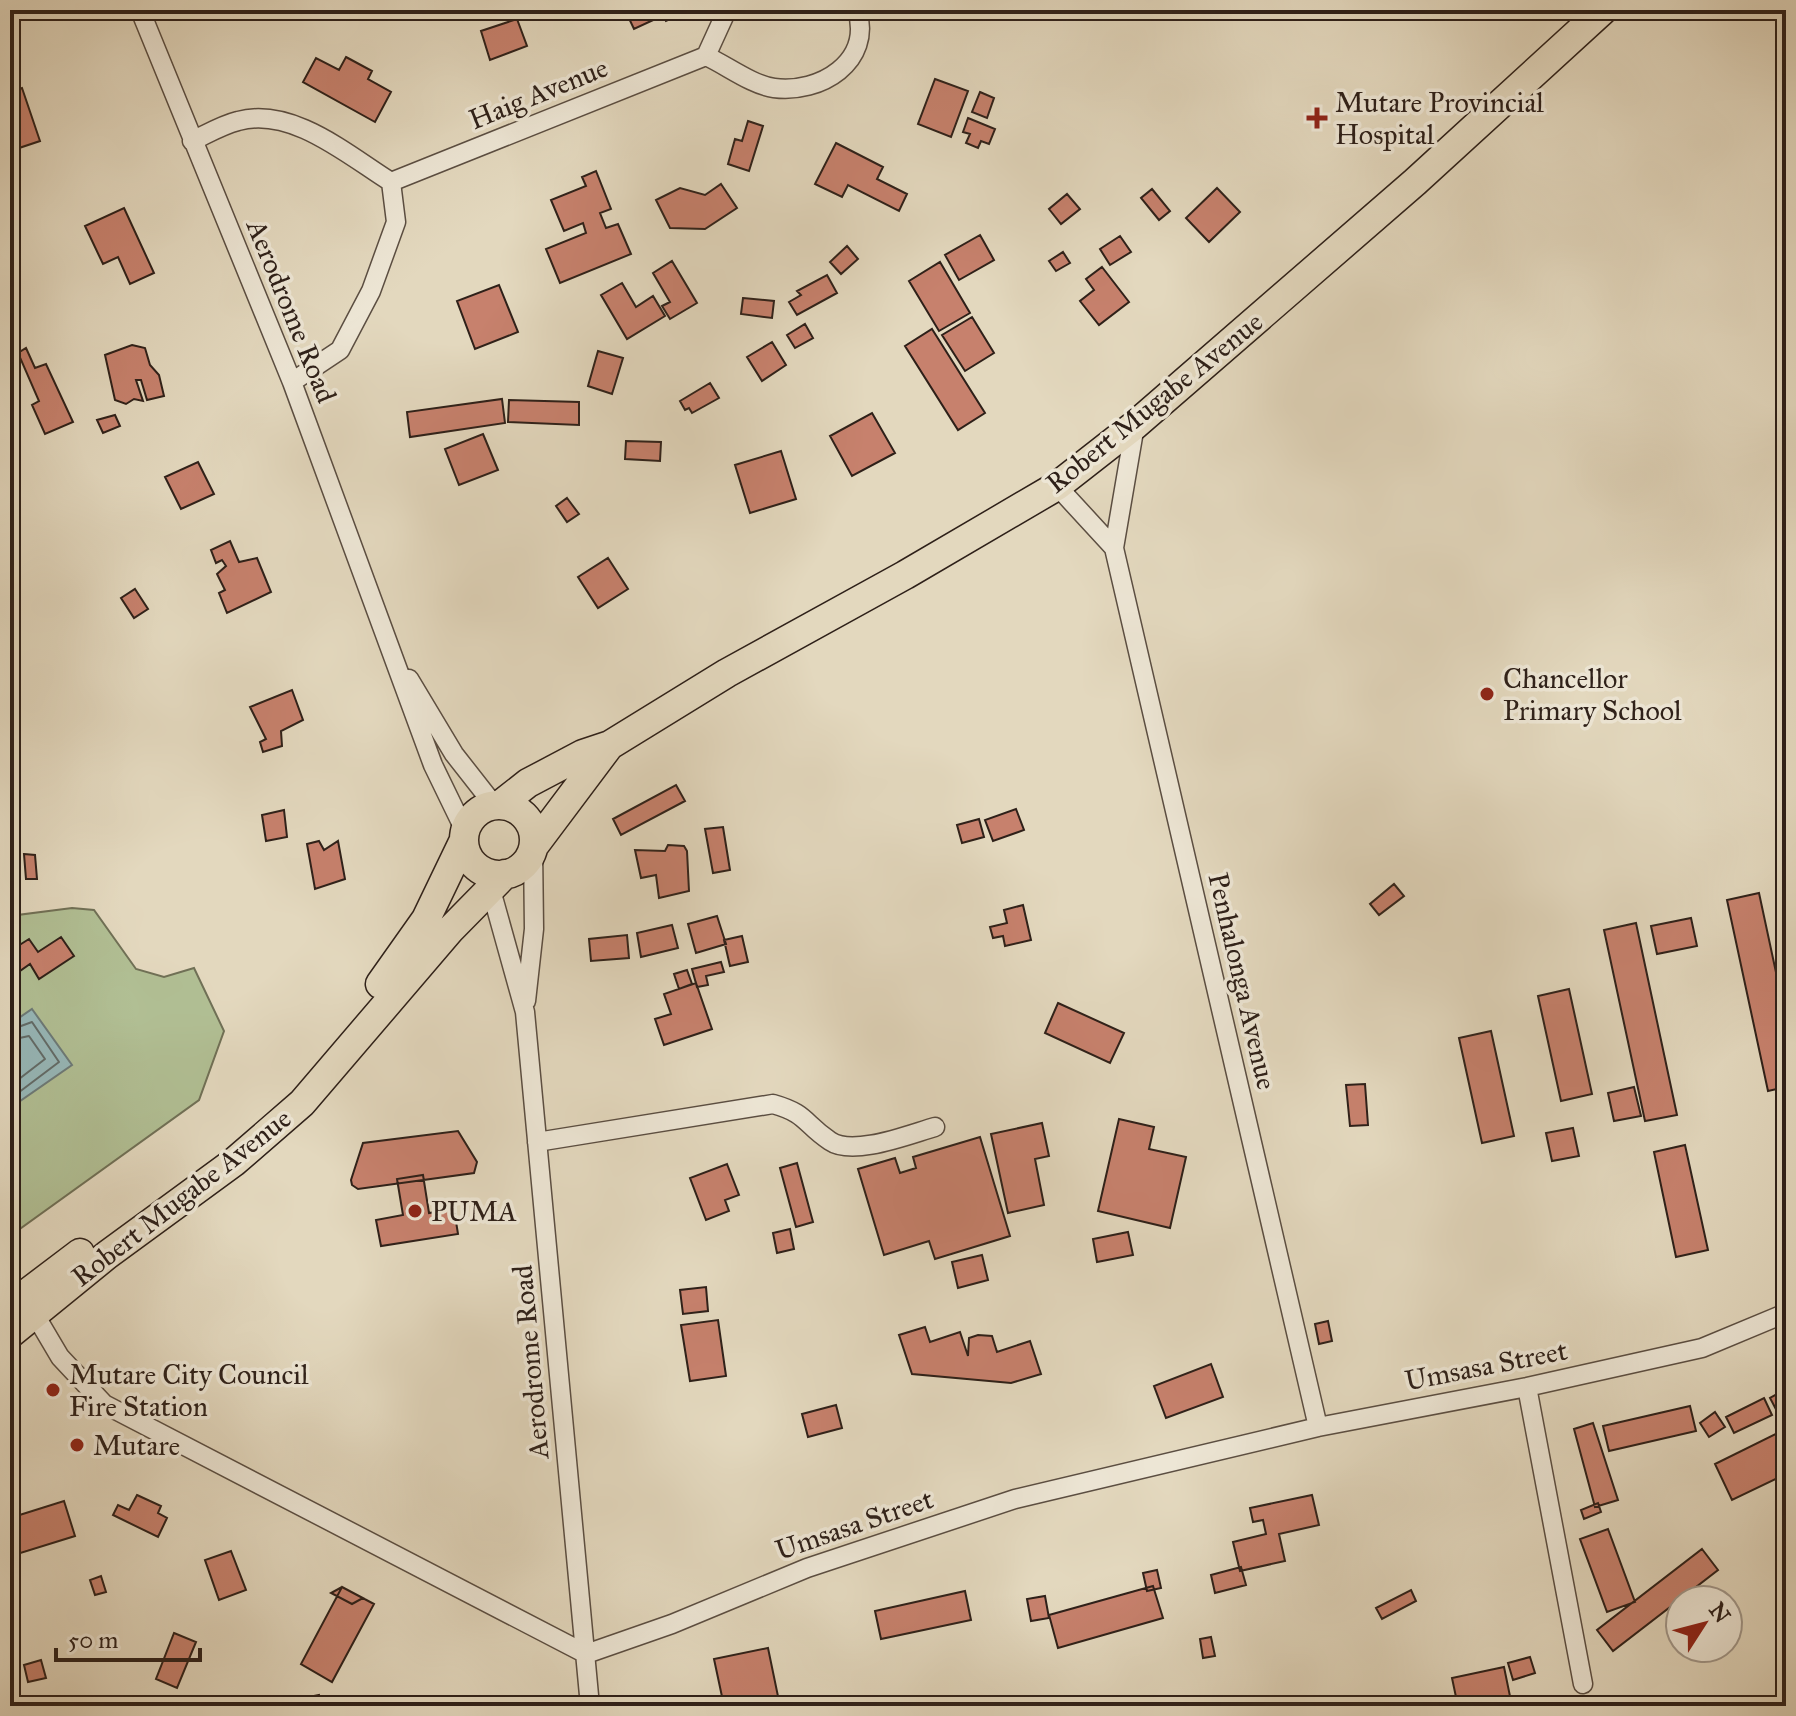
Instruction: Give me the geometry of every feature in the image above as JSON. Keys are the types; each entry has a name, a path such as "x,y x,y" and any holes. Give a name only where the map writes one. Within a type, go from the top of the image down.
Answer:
{"highway":[{"name":"Robert Mugabe Avenue","path":"497,805 559,766 610,745 727,673 905,575 1057,486 1135,425 1415,182 1603,10"},
{"name":"Robert Mugabe Avenue","path":"533,847 610,745"},
{"path":"497,805 522,813 534,834 533,847 526,862 494,879 470,859 465,836 476,813 497,805"},
{"name":"Robert Mugabe Avenue","path":"10,1334 22,1309 221,1153 291,1090 403,954 426,919 465,836"},
{"name":"Robert Mugabe Avenue","path":"22,1309 272,1131 335,1067 494,879"}],"street":[{"name":"Aerodrome Road","path":"140,10 292,382 383,635 433,765 465,836"},
{"path":"727,10 706,56 772,88 817,86 840,70 857,50 861,24 857,10"},
{"name":"Haig Avenue","path":"391,182 706,56"},
{"path":"192,141 240,120 274,121 311,132 391,182 396,222 371,291 340,350 292,382"},
{"name":"Penhalonga Avenue","path":"1135,425 1114,548 1318,1427"},
{"name":"Penhalonga Avenue","path":"1057,486 1114,548"},
{"name":"Aerodrome Road","path":"383,635 454,754 497,805"},
{"name":"Aerodrome Road","path":"525,1012 534,929 533,847"},
{"name":"Aerodrome Road","path":"494,879 525,1012 590,1706"},
{"path":"537,1142 773,1104 800,1112 833,1144 868,1145 935,1127"},
{"path":"22,1309 60,1357 104,1404 586,1654"},
{"name":"Umsasa Street","path":"586,1654 672,1624 807,1568 1015,1499 1318,1427 1527,1387 1702,1348 1786,1313"},
{"path":"1527,1387 1583,1684"}],"green space":[{"path":"72,908 94,910 136,969 164,977 194,968 224,1031 199,1100 10,1236 10,916"}],"water":[{"path":"32,1009 72,1065 10,1108 10,1024"}],"building":[{"path":"625,10 686,12 666,21 664,15 634,29"},
{"path":"517,19 527,46 490,60 481,31"},
{"path":"346,57 372,71 368,79 391,92 375,122 303,82 316,58 339,70"},
{"path":"935,79 968,91 951,137 918,124"},
{"path":"22,88 40,141 10,151 10,92"},
{"path":"980,92 994,98 987,118 972,112"},
{"path":"968,118 995,129 989,144 981,141 978,148 966,143 970,134 963,132"},
{"path":"748,121 763,126 749,171 728,164 735,139 742,141"},
{"path":"836,143 883,167 877,179 907,194 899,211 848,185 842,197 815,184"},
{"path":"596,171 611,209 600,213 606,228 618,224 631,254 560,283 546,249 586,233 583,223 564,231 551,200 586,186 582,177"},
{"path":"721,184 737,208 705,229 670,228 656,200 680,188 705,195"},
{"path":"1217,188 1240,212 1209,242 1186,218"},
{"path":"1152,189 1170,211 1159,220 1141,198"},
{"path":"1067,194 1080,209 1061,224 1049,209"},
{"path":"124,208 154,273 130,284 118,257 103,264 85,226"},
{"path":"980,235 994,260 959,280 945,255"},
{"path":"1120,236 1131,252 1110,265 1100,249"},
{"path":"847,246 858,259 841,274 830,262"},
{"path":"1063,252 1070,263 1056,271 1049,261"},
{"path":"672,261 697,303 670,319 662,306 670,302 653,273"},
{"path":"940,262 970,313 939,331 909,281"},
{"path":"1102,267 1129,302 1099,325 1080,301 1094,290 1086,279"},
{"path":"827,275 837,293 797,315 789,302 801,295 797,291"},
{"path":"622,283 636,307 653,296 665,316 627,339 601,295"},
{"path":"499,285 518,332 475,349 457,301"},
{"path":"743,298 774,301 772,318 741,314"},
{"path":"972,317 994,353 965,371 942,335"},
{"path":"805,324 813,338 795,348 787,335"},
{"path":"932,329 985,413 958,430 905,346"},
{"path":"772,342 786,365 762,381 747,357"},
{"path":"132,345 145,348 150,365 159,375 164,396 147,400 141,380 136,380 143,401 134,399 126,404 115,400 105,355"},
{"path":"26,348 35,368 46,364 73,422 45,434 32,405 39,401 18,353"},
{"path":"598,351 623,358 612,394 588,386"},
{"path":"710,383 719,398 692,413 689,408 685,410 680,401"},
{"path":"502,399 505,423 410,437 407,412"},
{"path":"509,400 579,402 579,425 508,422"},
{"path":"872,413 895,453 852,476 830,436"},
{"path":"115,415 120,426 103,433 97,420"},
{"path":"483,434 498,470 459,485 445,449"},
{"path":"626,441 661,442 660,461 625,459"},
{"path":"781,451 796,499 750,513 735,465"},
{"path":"198,462 214,494 181,509 165,477"},
{"path":"567,498 579,514 567,522 556,506"},
{"path":"230,541 239,562 257,558 271,592 227,613 219,593 225,590 217,574 226,566 222,560 216,563 211,550"},
{"path":"608,558 628,589 598,608 578,577"},
{"path":"135,589 148,609 134,618 121,598"},
{"path":"292,690 303,720 281,731 282,746 263,752 260,742 266,739 250,707"},
{"path":"676,785 685,801 621,835 613,819"},
{"path":"1016,809 1024,830 993,841 985,820"},
{"path":"284,810 287,837 266,841 262,815"},
{"path":"979,819 984,837 962,843 957,825"},
{"path":"723,827 730,870 713,873 705,829"},
{"path":"319,841 324,850 338,841 345,879 315,889 307,844"},
{"path":"668,845 684,846 687,851 689,891 659,898 656,875 641,878 635,850 665,851"},
{"path":"24,854 35,855 37,879 26,879"},
{"path":"1394,884 1404,896 1379,915 1370,904"},
{"path":"1759,893 1786,1019 1786,1087 1768,1091 1727,900"},
{"path":"1023,905 1031,940 1005,946 1003,936 993,938 990,927 1007,923 1004,910"},
{"path":"717,916 726,944 696,953 688,924"},
{"path":"1691,918 1697,946 1657,954 1651,926"},
{"path":"1636,923 1677,1115 1645,1121 1604,930"},
{"path":"672,925 678,948 641,957 637,933"},
{"path":"627,935 629,958 591,961 589,939"},
{"path":"742,936 748,962 730,966 724,940"},
{"path":"61,937 74,956 39,979 30,964 10,978 10,951 29,939 38,952"},
{"path":"721,962 724,972 706,976 708,985 697,987 692,969"},
{"path":"687,970 692,984 679,989 674,974"},
{"path":"696,983 712,1029 664,1045 655,1019 671,1014 664,994"},
{"path":"1569,989 1592,1094 1561,1101 1538,996"},
{"path":"1058,1003 1124,1033 1110,1063 1045,1033"},
{"path":"1491,1031 1514,1136 1482,1143 1459,1038"},
{"path":"1365,1084 1368,1125 1350,1126 1346,1085"},
{"path":"1634,1087 1641,1116 1614,1121 1608,1093"},
{"path":"1119,1119 1154,1127 1149,1149 1186,1157 1170,1228 1098,1211"},
{"path":"1042,1123 1049,1156 1035,1159 1044,1205 1008,1213 991,1134"},
{"path":"1573,1128 1579,1156 1552,1161 1546,1133"},
{"path":"458,1131 477,1162 474,1173 358,1189 352,1185 363,1143"},
{"path":"980,1137 1010,1236 935,1259 929,1241 884,1255 858,1169 895,1158 900,1173 916,1168 913,1157"},
{"path":"1685,1145 1708,1250 1676,1257 1654,1152"},
{"path":"797,1163 813,1222 796,1227 780,1168"},
{"path":"727,1164 739,1195 725,1200 729,1211 706,1220 690,1178"},
{"name":"PUMA","path":"423,1175 429,1213 454,1209 458,1234 381,1246 376,1220 403,1215 397,1179"},
{"path":"790,1229 794,1249 777,1253 773,1233"},
{"path":"1128,1232 1133,1255 1097,1262 1093,1239"},
{"path":"982,1255 988,1280 958,1288 952,1262"},
{"path":"706,1287 708,1311 683,1314 680,1290"},
{"path":"718,1320 726,1376 690,1381 681,1325"},
{"path":"1328,1321 1332,1341 1319,1344 1315,1324"},
{"path":"925,1327 930,1342 960,1332 968,1356 969,1338 978,1335 992,1336 997,1352 1030,1341 1041,1374 1011,1383 912,1374 899,1335"},
{"path":"1211,1364 1223,1397 1166,1418 1154,1386"},
{"path":"1786,1389 1786,1411 1779,1415 1770,1398"},
{"path":"1764,1398 1772,1415 1734,1433 1726,1417"},
{"path":"836,1405 842,1428 808,1437 802,1414"},
{"path":"1690,1406 1696,1431 1609,1451 1603,1426"},
{"path":"1715,1412 1725,1427 1709,1437 1700,1423"},
{"path":"1593,1423 1618,1500 1595,1507 1574,1429"},
{"path":"1786,1429 1786,1474 1732,1500 1715,1464"},
{"path":"137,1495 161,1506 158,1513 167,1518 158,1537 113,1515 118,1505 129,1510"},
{"path":"1312,1495 1319,1525 1279,1534 1285,1561 1240,1571 1233,1542 1266,1534 1263,1520 1253,1522 1250,1508"},
{"path":"64,1501 75,1536 14,1555 10,1518"},
{"path":"1598,1503 1601,1512 1584,1519 1581,1510"},
{"path":"1608,1529 1635,1602 1607,1612 1580,1539"},
{"path":"1702,1549 1718,1570 1700,1584 1664,1584 1664,1612 1613,1651 1597,1630"},
{"path":"231,1551 246,1590 219,1600 205,1560"},
{"path":"1241,1567 1246,1585 1215,1593 1211,1575"},
{"path":"1157,1570 1161,1588 1147,1591 1143,1573"},
{"path":"101,1576 106,1592 95,1595 90,1580"},
{"path":"1153,1586 1163,1618 1058,1648 1049,1615"},
{"path":"342,1587 363,1598 352,1604 331,1593"},
{"path":"342,1587 374,1604 332,1682 301,1664"},
{"path":"1411,1590 1416,1601 1382,1619 1376,1608"},
{"path":"965,1591 971,1620 881,1639 875,1611"},
{"path":"1045,1596 1049,1618 1031,1621 1027,1599"},
{"path":"174,1633 196,1642 177,1688 156,1679"},
{"path":"1211,1637 1215,1656 1203,1658 1200,1639"},
{"path":"768,1648 780,1706 724,1706 714,1659"},
{"path":"1530,1657 1535,1673 1513,1680 1508,1663"},
{"path":"41,1660 46,1678 28,1682 24,1665"},
{"path":"1504,1667 1512,1706 1439,1706 1438,1700 1456,1697 1452,1678"},
{"path":"319,1695 321,1706 290,1706 289,1701"}],"place":[{"name":"Mutare Provincial Hospital","path":"1317,118"},
{"name":"Chancellor Primary School","path":"1487,694"},
{"name":"PUMA","path":"415,1211"},
{"name":"Mutare City Council Fire Station","path":"53,1390"},
{"name":"Mutare","path":"77,1445"}]}
